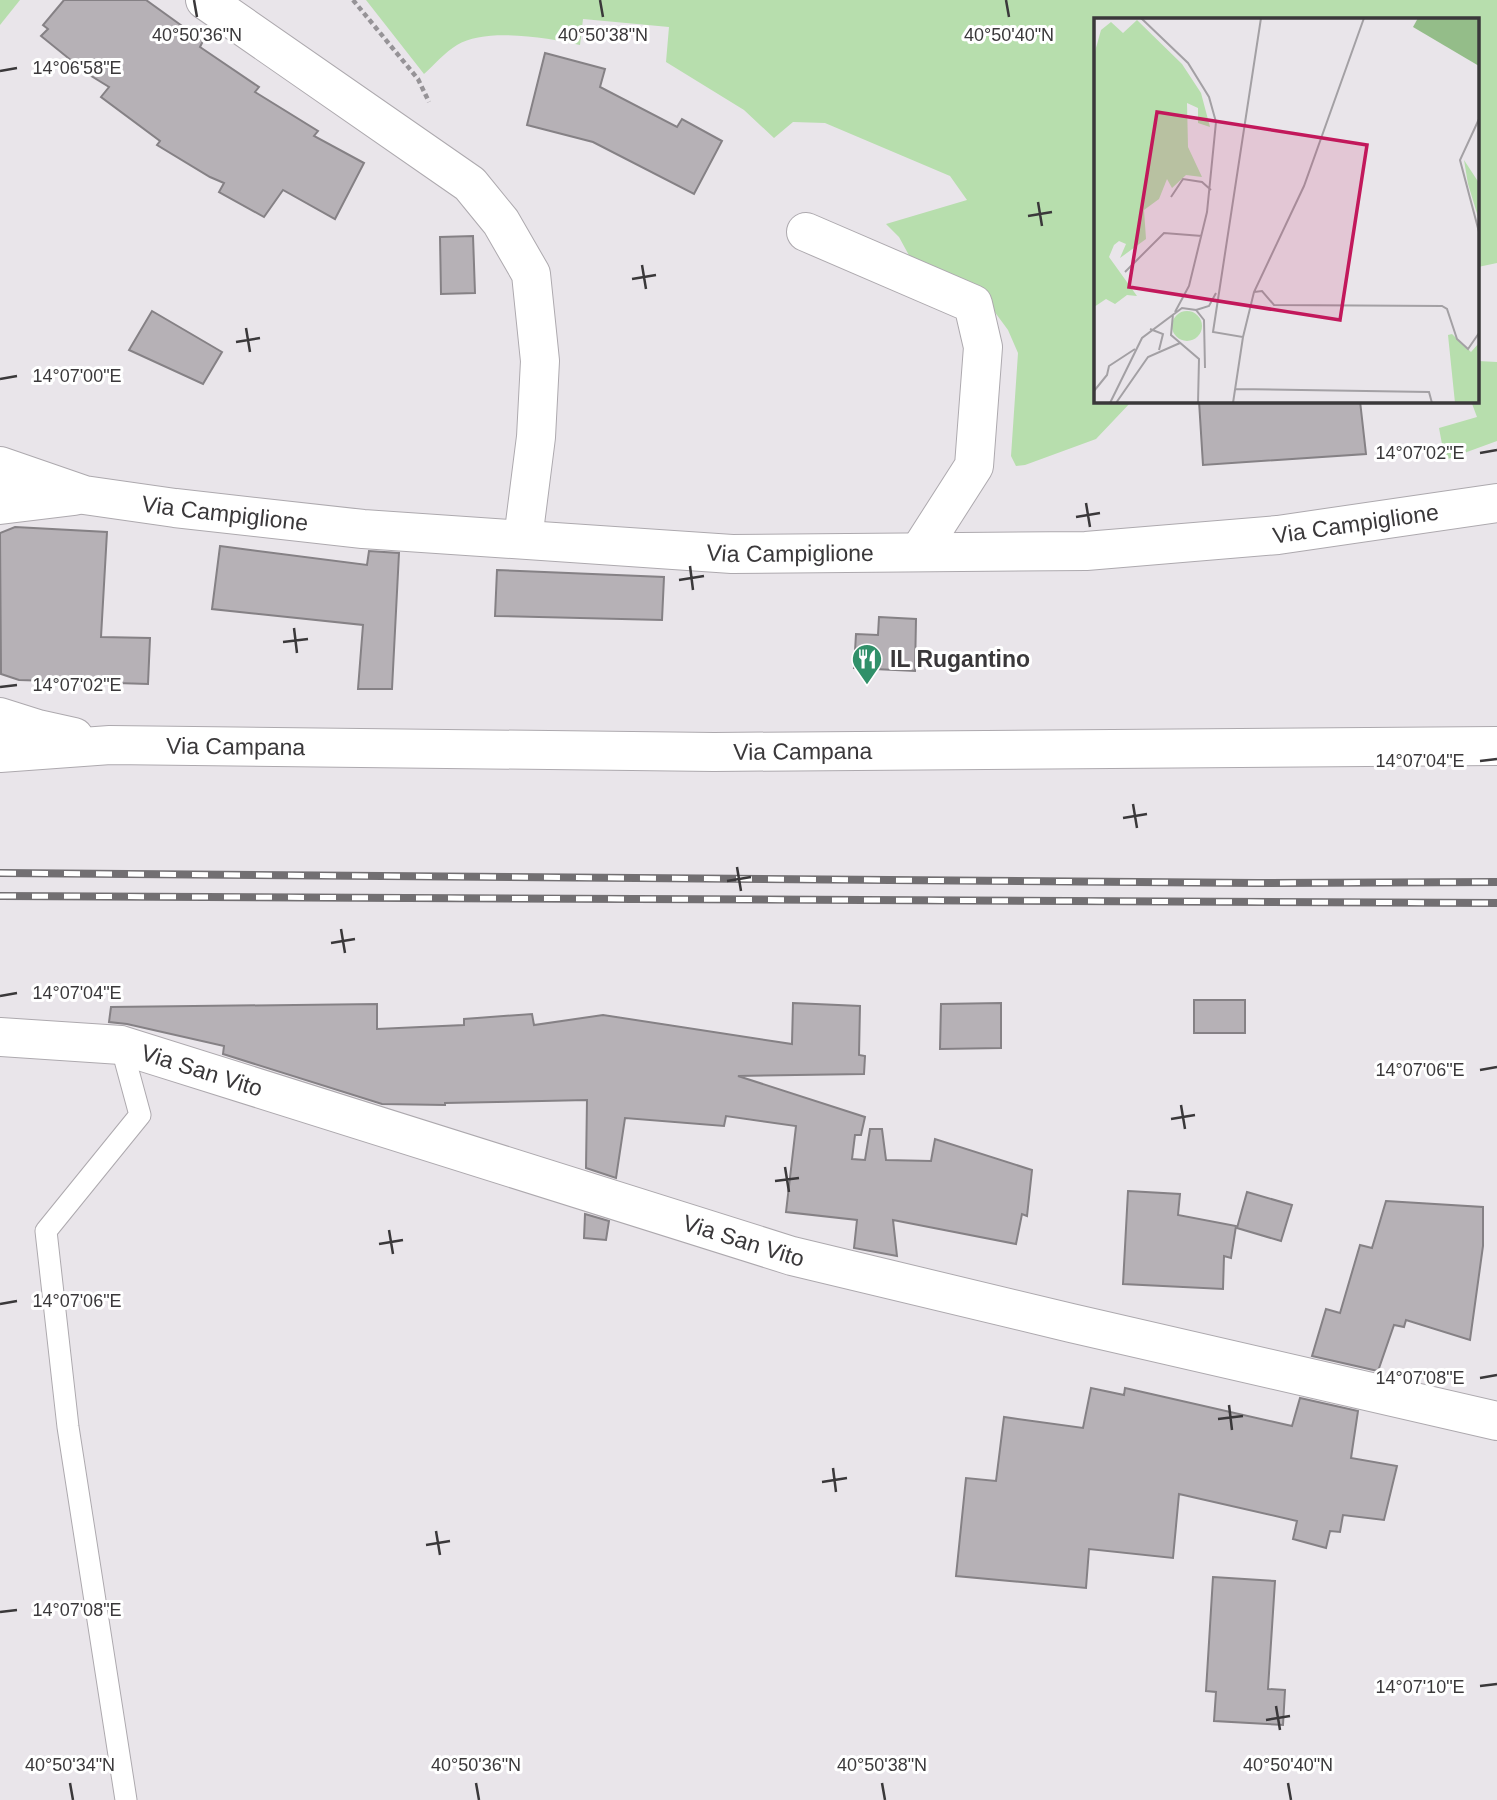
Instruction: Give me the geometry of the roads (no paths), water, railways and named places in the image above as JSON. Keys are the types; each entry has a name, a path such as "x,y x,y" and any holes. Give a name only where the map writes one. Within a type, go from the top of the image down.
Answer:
{"street":[{"path":"205,0 470,184 501,222 531,274 540,361 536,437 523,539"},
{"path":"806,232 973,304 983,347 974,466 919,552"},
{"name":"Via Campiglione","path":"0,466 84,495 175,508 363,529 732,554 1086,551 1264,536 1497,503"},
{"name":"Via Campiglione","path":"0,505 84,495"},
{"name":"Via Campana","path":"0,717 38,729 110,745"},
{"name":"Via Campana","path":"0,753 110,745 714,752 1497,746"},
{"name":"Via San Vito","path":"0,1037 121,1045 792,1256 1497,1421"}],"lane":[{"path":"121,1045 140,1115 46,1231 68,1427 126,1800"}],"railway":[{"path":"0,873 1257,883 1497,882"},
{"path":"0,896 1497,903"}],"place":[{"name":"IL Rugantino","path":"867,686"}]}
